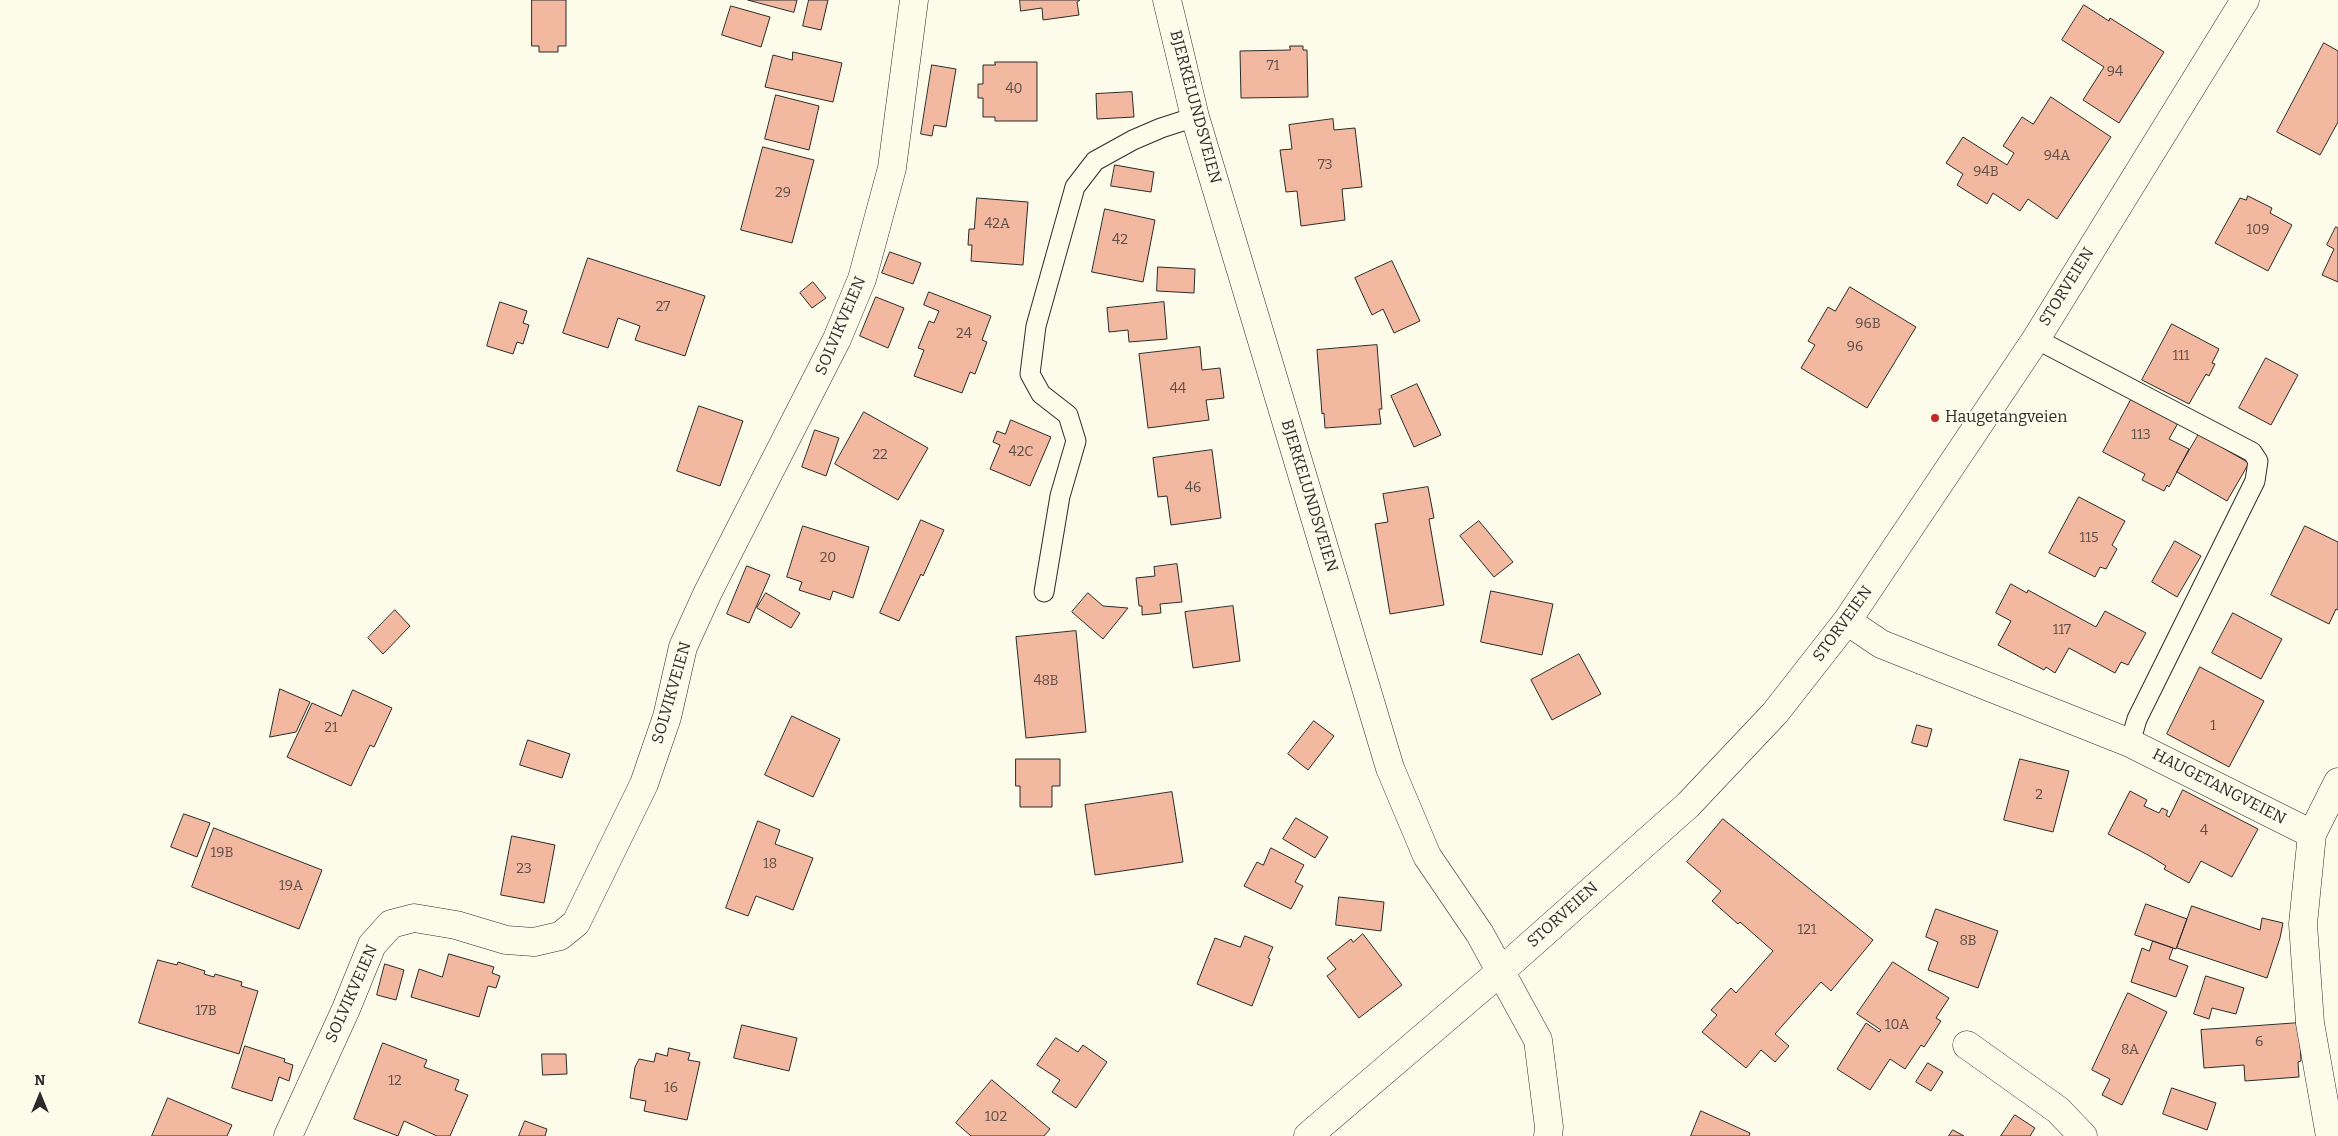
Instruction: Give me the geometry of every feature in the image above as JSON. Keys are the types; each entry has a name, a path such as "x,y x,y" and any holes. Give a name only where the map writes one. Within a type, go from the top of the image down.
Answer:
{"street":[{"name":"SOLVIKVEIEN","path":"288,1136 346,1009 372,945 391,924 414,918 456,926 506,940 534,942 560,936 576,923 644,784 667,717 683,647 833,348 862,279 892,168 914,0"},
{"name":"BJERKELUNDSVEIEN","path":"1167,0 1196,117 1390,768 1427,856 1480,934 1538,1040 1549,1127 1548,1136"},
{"name":"STORVEIEN","path":"1308,1136 1501,971 1688,805 1775,712 1847,621 2036,339 2245,0"},
{"name":"HAUGETANGVEIEN","path":"1847,621 1881,644 2130,743 2312,834"},
{"path":"2330,1136 2310,1023 2303,924 2312,834 2338,782"},
{"path":"1967,1045 2058,1110 2082,1136"}],"lane":[{"path":"1044,592 1060,496 1076,441 1068,415 1041,394 1030,374 1036,326 1075,187 1095,161 1133,140 1161,128 1196,117"},
{"path":"2036,339 2252,452 2258,460 2255,481 2137,719 2130,743"}],"building":[{"path":"532,0 566,0 566,46 558,46 558,52 539,52 539,46 532,46"},
{"path":"748,0 797,0 794,12"},
{"path":"809,0 828,0 821,30 803,26"},
{"path":"1020,0 1080,0 1077,2 1079,15 1043,20 1042,8 1021,11"},
{"path":"2084,5 2109,21 2110,18 2164,52 2119,123 2083,100 2104,67 2062,40"},
{"path":"731,6 770,17 761,47 722,35"},
{"path":"2324,43 2338,51 2338,122 2320,155 2277,132"},
{"path":"1290,46 1303,46 1303,50 1307,50 1308,97 1241,98 1240,51 1290,50"},
{"path":"793,52 842,63 833,102 765,87 773,55 792,60"},
{"path":"995,62 1037,62 1037,121 995,121 995,117 983,117 983,98 978,98 978,84 983,84 983,65 995,65"},
{"path":"932,65 956,69 946,127 934,125 932,136 921,134"},
{"path":"1132,92 1134,117 1097,119 1096,94"},
{"path":"776,95 819,106 809,150 765,139"},
{"path":"2051,97 2111,137 2057,219 2028,199 2020,211 1993,193 1987,204 1957,185 1963,174 1946,163 1963,137 2007,165 2014,153 2003,146 2022,117 2033,124"},
{"path":"1333,119 1334,130 1355,128 1362,187 1342,189 1345,220 1301,226 1297,191 1286,192 1280,150 1292,149 1289,125"},
{"path":"763,147 814,160 792,243 741,230"},
{"path":"1115,165 1154,172 1151,192 1111,186"},
{"path":"2248,196 2272,208 2270,213 2292,225 2268,271 2215,243 2240,198 2246,200"},
{"path":"977,198 1028,202 1023,265 971,261 972,245 968,245 969,229 974,229"},
{"path":"1105,209 1155,220 1143,282 1092,272"},
{"path":"2336,227 2338,228 2338,282 2322,275 2334,249 2327,245"},
{"path":"890,252 921,263 913,284 882,273"},
{"path":"588,258 705,296 685,356 635,340 640,326 618,318 608,348 563,333"},
{"path":"1392,261 1420,321 1394,333 1383,309 1372,315 1355,278"},
{"path":"1158,267 1195,269 1194,293 1157,291"},
{"path":"813,282 826,298 812,308 800,293"},
{"path":"1850,287 1916,327 1867,408 1801,368 1815,345 1808,341 1828,307 1835,311"},
{"path":"929,292 991,316 982,340 987,342 975,374 970,372 962,393 914,376 924,350 918,348 929,321 934,323 939,311 924,305"},
{"path":"876,297 904,308 888,348 860,336"},
{"path":"500,302 527,311 523,323 529,325 523,344 517,342 513,354 487,346"},
{"path":"1164,302 1167,339 1129,342 1128,330 1109,332 1107,308"},
{"path":"2172,324 2219,349 2212,363 2215,364 2209,376 2206,374 2189,404 2142,380"},
{"path":"1377,345 1382,409 1379,409 1381,424 1325,428 1324,413 1322,414 1317,350"},
{"path":"1200,347 1202,370 1220,368 1224,398 1206,400 1209,420 1148,428 1139,354"},
{"path":"2266,358 2298,375 2271,425 2239,408"},
{"path":"1417,384 1441,435 1414,447 1391,396"},
{"path":"2132,398 2178,423 2169,439 2189,449 2169,487 2167,485 2164,491 2142,480 2145,474 2103,452"},
{"path":"699,406 743,421 720,486 677,471"},
{"path":"864,412 928,448 898,500 835,464"},
{"path":"1011,420 1051,437 1030,486 990,469 1000,445 993,442 997,431 1005,434"},
{"path":"815,430 839,438 826,476 802,467"},
{"path":"2199,434 2249,463 2227,501 2177,472"},
{"path":"1212,450 1221,518 1171,525 1167,496 1158,497 1153,458"},
{"path":"1428,487 1434,518 1429,519 1444,605 1390,614 1375,524 1388,522 1383,494"},
{"path":"2079,497 2125,521 2112,545 2117,549 2106,569 2100,567 2095,577 2049,553"},
{"path":"921,520 944,530 923,576 921,574 899,621 880,613"},
{"path":"1479,521 1513,562 1494,577 1460,536"},
{"path":"803,526 869,547 853,598 833,591 830,600 799,590 802,582 787,577"},
{"path":"2305,526 2338,542 2338,610 2336,609 2329,624 2271,595"},
{"path":"2175,541 2201,556 2177,597 2152,582"},
{"path":"1177,564 1182,602 1160,604 1161,613 1142,615 1142,606 1139,606 1136,578 1155,576 1154,567"},
{"path":"747,566 770,575 749,623 727,614"},
{"path":"2011,584 2027,593 2028,590 2096,627 2105,611 2146,633 2128,665 2121,662 2115,673 2069,648 2055,673 2046,667 2044,670 1998,645 2011,621 1996,613"},
{"path":"1491,591 1553,604 1542,655 1481,642"},
{"path":"766,593 800,613 791,628 757,608"},
{"path":"1088,593 1103,606 1128,608 1103,639 1072,612"},
{"path":"1233,606 1240,661 1193,668 1185,612"},
{"path":"395,610 410,626 383,654 368,638"},
{"path":"2233,613 2282,639 2261,679 2212,653"},
{"path":"1076,631 1086,732 1026,738 1016,637"},
{"path":"1579,654 1601,694 1552,720 1531,680"},
{"path":"2200,667 2264,701 2229,767 2167,734"},
{"path":"280,689 310,702 296,732 270,737"},
{"path":"353,690 392,708 374,747 370,745 351,786 287,757 312,703 341,716"},
{"path":"792,716 840,739 813,797 765,775"},
{"path":"1314,721 1334,736 1308,770 1288,754"},
{"path":"1917,725 1932,729 1927,747 1912,743"},
{"path":"528,740 570,754 562,778 520,765"},
{"path":"1016,759 1060,759 1060,786 1052,786 1052,807 1020,807 1020,786 1016,786"},
{"path":"2020,759 2069,771 2053,832 2004,820"},
{"path":"2183,790 2258,829 2232,877 2201,861 2189,883 2164,869 2166,866 2148,855 2108,834 2130,791 2147,800 2144,806 2159,813 2162,808 2168,811 2166,815 2169,817"},
{"path":"1172,792 1183,862 1095,875 1085,805"},
{"path":"184,814 210,823 197,857 171,847"},
{"path":"1296,818 1328,837 1315,858 1283,839"},
{"path":"1723,819 1873,940 1831,991 1821,982 1775,1034 1789,1046 1775,1062 1761,1050 1746,1068 1702,1032 1717,1015 1711,1010 1731,988 1736,993 1773,951 1740,922 1738,924 1712,901 1721,891 1687,862"},
{"path":"758,821 780,830 775,844 813,858 793,910 756,896 748,916 726,908"},
{"path":"214,828 322,870 299,929 192,887"},
{"path":"512,836 555,845 544,903 501,895"},
{"path":"1271,848 1304,865 1295,882 1303,886 1291,909 1244,886 1257,862 1263,865"},
{"path":"1339,897 1384,902 1381,931 1336,925"},
{"path":"2146,904 2187,919 2176,949 2135,935"},
{"path":"2192,906 2260,930 2262,918 2283,923 2267,978 2177,948"},
{"path":"1936,909 1998,931 1978,988 1928,970 1938,942 1926,937"},
{"path":"1363,934 1402,985 1359,1018 1327,976 1336,969 1327,958 1351,939 1353,942"},
{"path":"1245,936 1273,947 1252,1006 1197,984 1215,938 1240,947"},
{"path":"2153,941 2173,948 2169,959 2188,966 2176,997 2131,982 2142,948 2149,951"},
{"path":"449,954 494,967 492,973 500,976 496,988 488,986 479,1017 411,997 419,969 442,977"},
{"path":"158,960 177,965 178,962 205,971 204,974 214,977 215,974 242,982 241,986 258,991 239,1054 139,1023"},
{"path":"1893,962 1949,998 1936,1018 1941,1021 1924,1047 1921,1045 1905,1069 1890,1059 1870,1090 1837,1069 1866,1023 1879,1032 1881,1030 1857,1014"},
{"path":"385,964 404,970 396,1000 377,995"},
{"path":"2206,976 2244,988 2236,1014 2212,1008 2209,1019 2194,1014"},
{"path":"2128,993 2167,1012 2122,1105 2102,1095 2110,1079 2092,1070"},
{"path":"2299,1023 2301,1061 2298,1062 2299,1077 2245,1081 2244,1065 2204,1068 2201,1030"},
{"path":"742,1025 797,1038 789,1071 734,1058"},
{"path":"1056,1038 1078,1052 1083,1045 1107,1062 1076,1108 1052,1092 1060,1080 1037,1065"},
{"path":"383,1043 427,1060 424,1067 459,1080 455,1090 468,1095 450,1136 437,1136 404,1121 398,1136 354,1119"},
{"path":"245,1046 285,1059 284,1062 293,1065 289,1081 279,1077 272,1101 232,1088"},
{"path":"669,1048 690,1053 688,1060 700,1062 687,1120 644,1111 646,1101 630,1098 635,1067 639,1059 654,1062 656,1053 667,1056"},
{"path":"542,1054 566,1054 567,1074 543,1075"},
{"path":"1928,1063 1943,1072 1931,1091 1916,1082"},
{"path":"992,1080 1050,1129 1044,1136 971,1136 956,1123"},
{"path":"2172,1088 2216,1103 2207,1130 2163,1114"},
{"path":"168,1098 232,1125 227,1136 152,1136"},
{"path":"1701,1111 1750,1133 1749,1136 1691,1136"},
{"path":"2015,1115 2035,1128 2030,1136 2001,1136"},
{"path":"525,1121 547,1129 545,1136 519,1136"},
{"path":"1953,1130 1964,1136 1949,1136"}],"place":[{"name":"Haugetangveien","path":"1935,418"}]}
